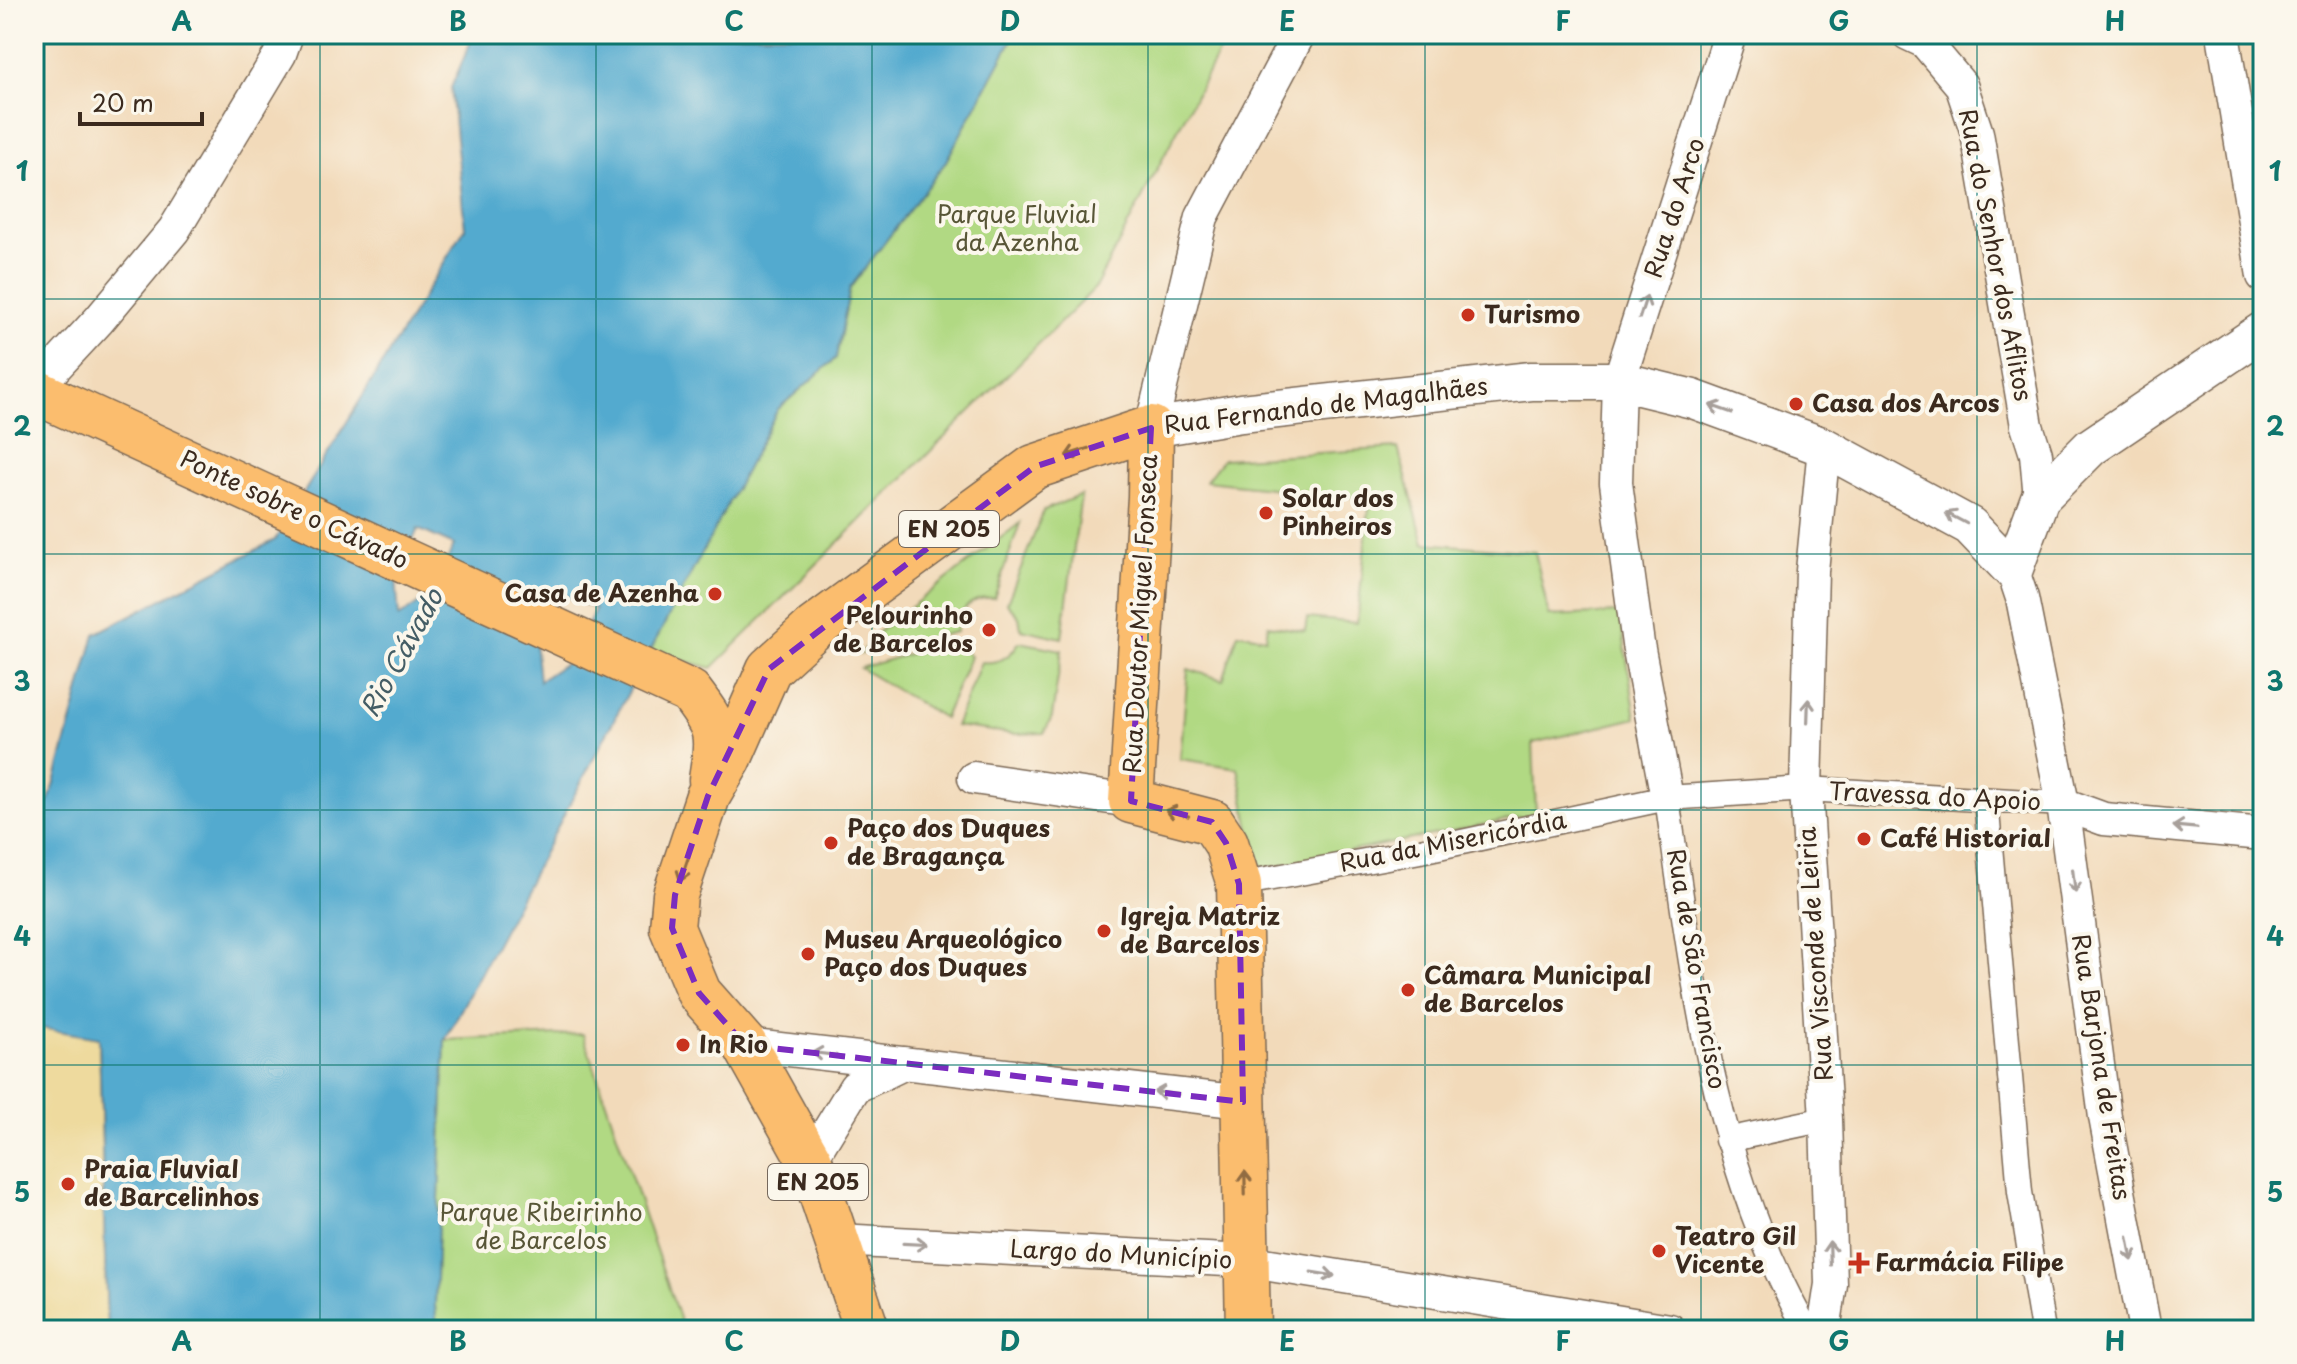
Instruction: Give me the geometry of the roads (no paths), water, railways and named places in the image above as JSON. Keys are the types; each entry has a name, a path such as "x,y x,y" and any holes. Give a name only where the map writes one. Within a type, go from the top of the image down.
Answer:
{"main road":[{"name":"Ponte sobre o Cávado","path":"34,391 683,689"},
{"name":"Rua Fernando de Magalhães","path":"867,1330 810,1161 745,1045 699,993 672,928 675,895 708,796 735,747 769,669 814,628 1034,467 1151,428"},
{"name":"Rua Doutor Miguel Fonseca","path":"1131,801 1150,497 1151,428"},
{"name":"EN 205","path":"683,689 723,689 769,669"},
{"name":"EN 205","path":"683,689 711,720 717,743 708,796"},
{"name":"Largo do Município","path":"1131,801 1212,822 1226,843 1239,884 1246,1261"},
{"path":"1246,1261 1248,1330"}],"street":[{"path":"34,391 99,320 174,230 280,54 287,34"},
{"path":"1151,428 1202,217 1299,34"},
{"name":"Rua do Arco","path":"1667,798 1638,644 1616,483 1619,381 1730,34"},
{"name":"Rua do Senhor dos Aflitos","path":"1908,34 1925,42 1961,85 1977,133 2027,426 2036,454 2040,498"},
{"path":"2223,34 2263,276"},
{"path":"2013,571 2040,498 2091,447 2263,331"},
{"name":"Rua Fernando de Magalhães","path":"1151,428 1241,413 1531,381 1619,381 1693,399 1824,447 1970,526 2013,571"},
{"name":"Rua Visconde de Leiria","path":"1824,447 1812,571 1806,789 1826,1119 1831,1284 1824,1330"},
{"name":"Rua Barjona de Freitas","path":"2013,571 2022,598 2063,804 2105,1117 2145,1330"},
{"path":"974,778 1131,801"},
{"name":"Travessa do Apoio","path":"1667,798 1806,789 2063,804"},
{"name":"Rua da Misericórdia","path":"1239,884 1420,851 1667,798"},
{"name":"Rua de São Francisco","path":"1667,798 1692,972 1727,1140 1782,1287 1807,1330"},
{"path":"1986,800 2020,1192 2043,1330"},
{"path":"2063,804 2104,819 2263,834"},
{"path":"745,1045 1243,1102"},
{"path":"810,1161 855,1087 905,1063"},
{"path":"1727,1140 1826,1119"},
{"name":"Largo do Município","path":"838,1240 1246,1261"},
{"path":"1246,1261 1670,1330"}],"water":[{"name":"Rio Cávado","path":"474,34 1015,34 945,163 850,288 836,358 778,409 445,1040 435,1305 437,1330 107,1330 99,1038 34,1027 34,837 54,786 95,634 275,540 465,228 451,88","holes":["418,529 454,545 432,594 399,617 396,577","558,592 595,609 573,658 539,681 535,641"]}],"place":[{"name":"Turismo","path":"1468,315"},
{"name":"Casa dos Arcos","path":"1796,404"},
{"name":"Solar dos Pinheiros","path":"1266,513"},
{"name":"Casa de Azenha","path":"715,594"},
{"name":"Pelourinho de Barcelos","path":"989,630"},
{"name":"Café Historial","path":"1864,839"},
{"name":"Paço dos Duques de Bragança","path":"831,843"},
{"name":"Igreja Matriz de Barcelos","path":"1104,931"},
{"name":"Museu Arqueológico Paço dos Duques","path":"808,954"},
{"name":"Câmara Municipal de Barcelos","path":"1408,990"},
{"name":"In Rio","path":"683,1045"},
{"name":"Praia Fluvial de Barcelinhos","path":"68,1184"},
{"name":"Teatro Gil Vicente","path":"1659,1251"},
{"name":"Farmácia Filipe","path":"1859,1263"}],"park label":[{"name":"Parque Fluvial da Azenha","path":"1017,229"},
{"name":"Parque Ribeirinho de Barcelos","path":"541,1227"}]}
